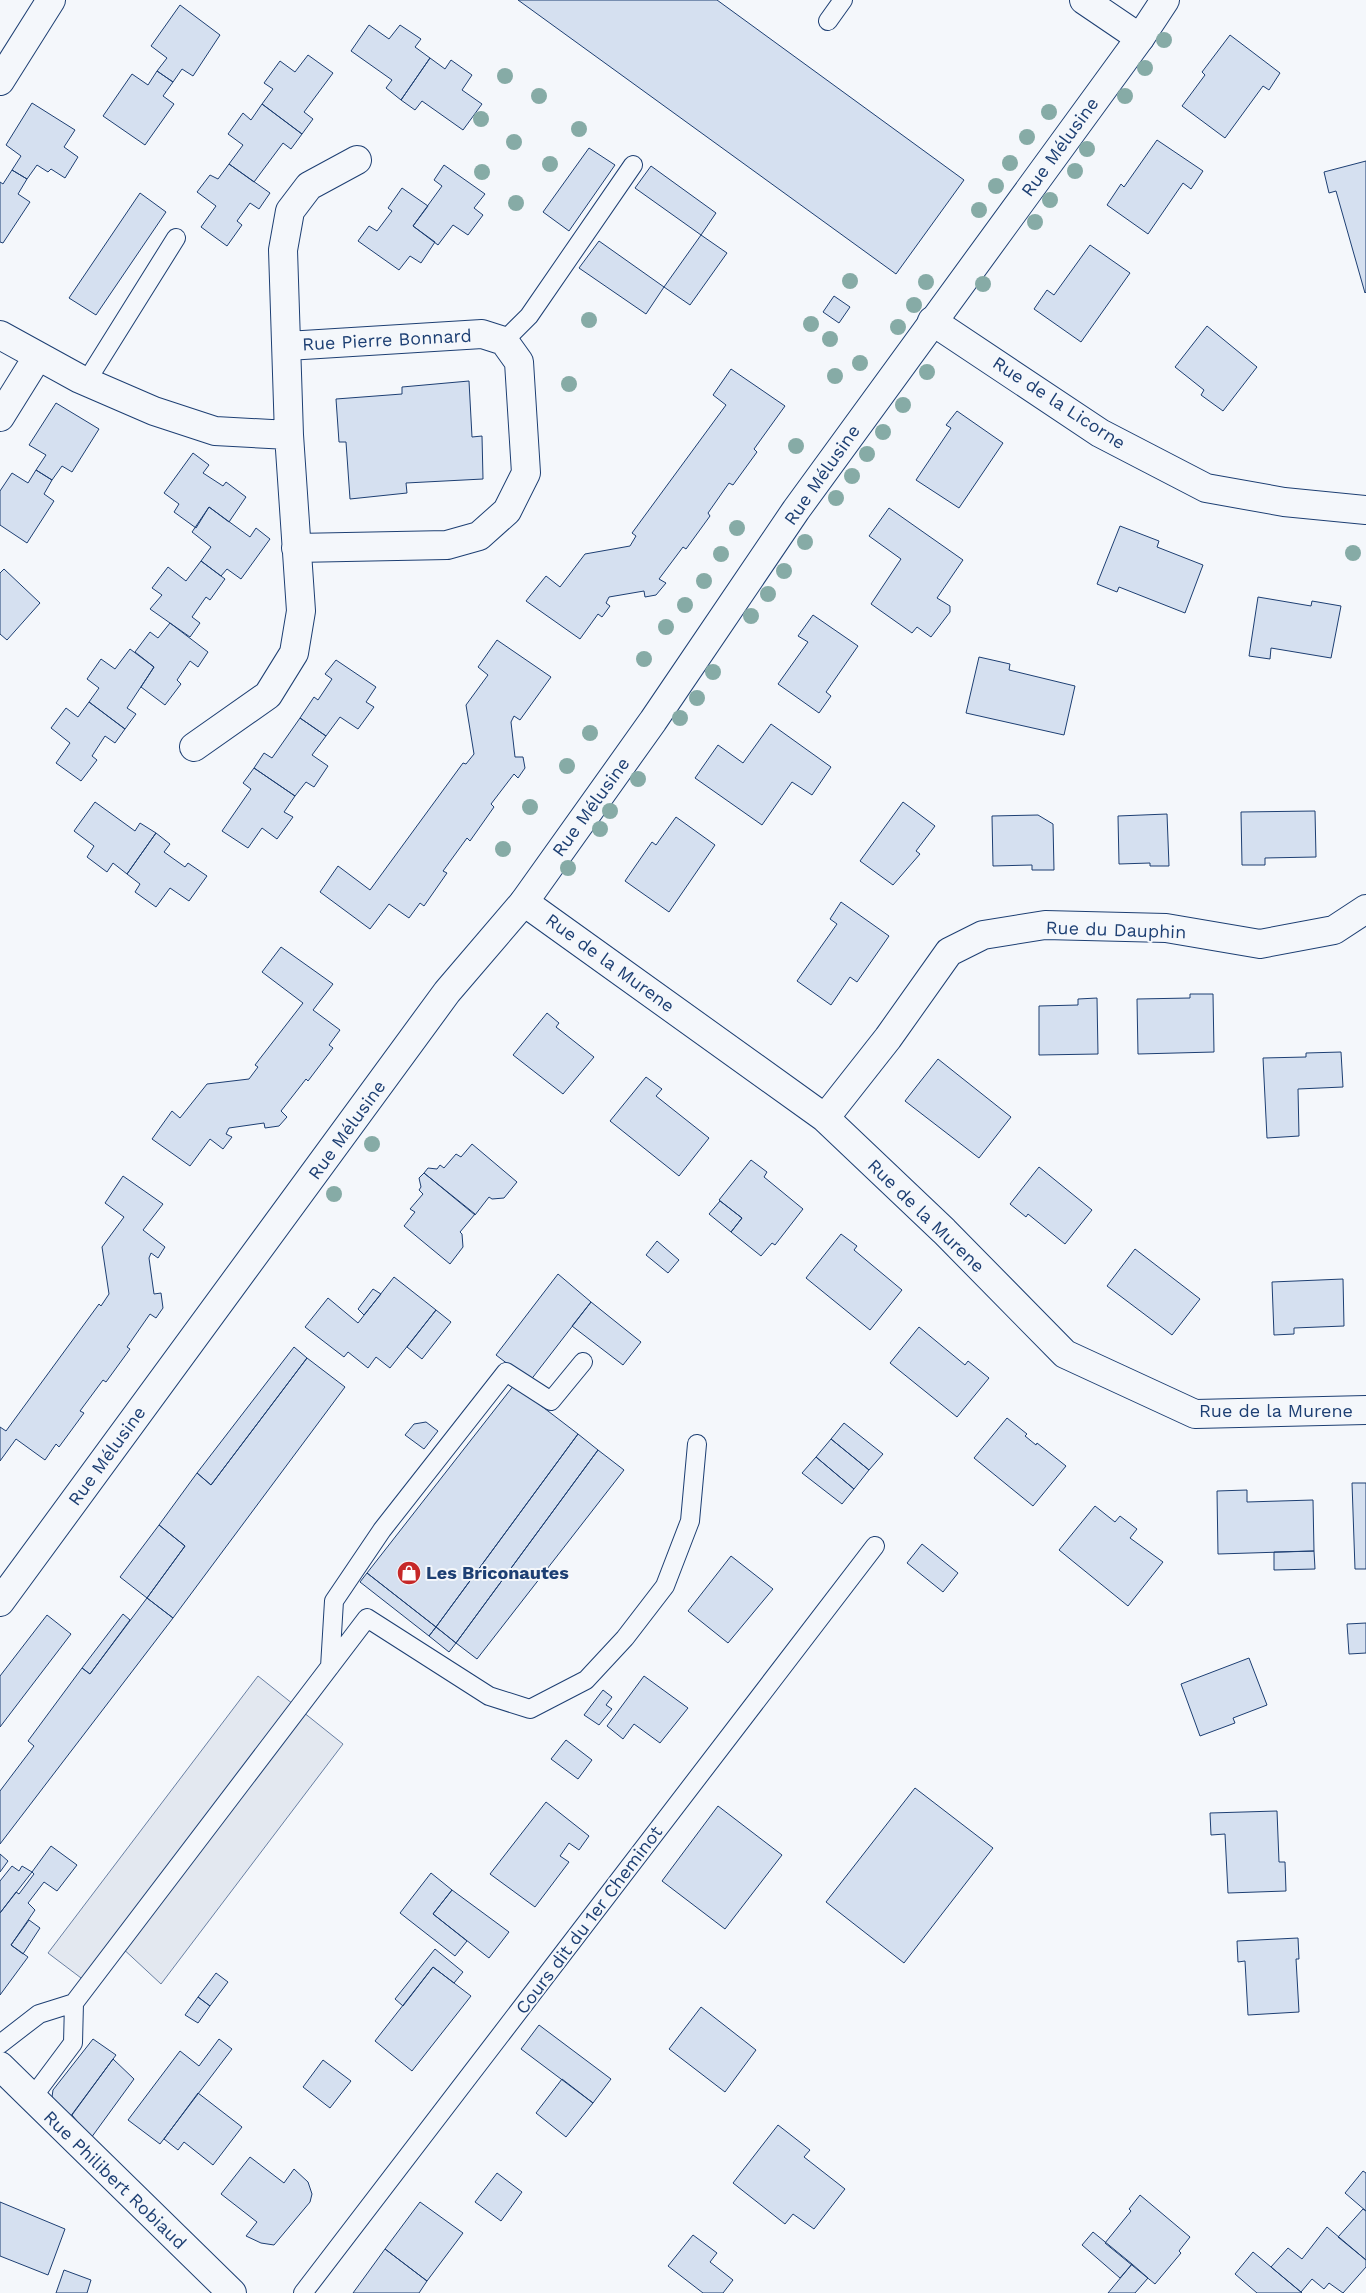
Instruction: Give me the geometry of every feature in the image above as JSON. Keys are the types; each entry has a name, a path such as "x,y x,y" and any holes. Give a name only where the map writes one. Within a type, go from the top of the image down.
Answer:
{"street":[{"path":"0,81 51,0"},
{"path":"1084,0 1140,38"},
{"name":"Rue Mélusine","path":"0,1602 447,992 524,902 653,721 796,510 1140,38 1165,0"},
{"name":"Rue Pierre Bonnard","path":"194,747 268,695 294,653 301,611 289,435 282,250 290,211 309,186 357,160"},
{"name":"Rue de la Licorne","path":"932,321 1100,433 1206,488 1284,502 1366,510"},
{"name":"Rue Pierre Bonnard","path":"287,346 482,334 504,341"},
{"path":"0,335 86,382 154,411 216,431 289,435"},
{"path":"296,548 447,545 479,536 507,511 526,473 520,362 504,341"},
{"path":"0,417 38,356"},
{"name":"Rue de la Murene","path":"524,902 825,1118 944,1231 1065,1354 1195,1414 1366,1410"},
{"name":"Rue du Dauphin","path":"825,1118 888,1038 949,952 983,935 1045,925 1166,928 1260,944 1334,930 1366,909"},
{"name":"Rue Philibert Robiaud","path":"0,2066 232,2293"}],"lane":[{"path":"828,21 843,0"},
{"path":"504,341 529,316 633,165"},
{"path":"86,382 176,238"},
{"path":"330,1667 334,1601 382,1530 506,1372 551,1401 583,1362"},
{"path":"0,2044 39,2014 74,2003 367,1618 489,1696 530,1709 586,1680 625,1638 665,1586 690,1521 697,1444"},
{"name":"Cours dit du 1er Cheminot","path":"303,2293 875,1546"},
{"path":"32,2098 73,2043 74,2003"}],"shaded area":[{"path":"258,1676 343,1744 161,1984 119,1945 89,1984 48,1953"}],"building":[{"path":"518,0 717,0 964,180 896,274"},
{"path":"180,5 220,35 193,76 182,69 173,82 157,71 167,58 151,46"},
{"path":"369,25 389,39 400,25 421,39 415,47 430,58 401,100 386,88 392,80 351,51"},
{"path":"1230,35 1280,73 1269,90 1263,86 1225,138 1182,106 1205,75 1202,72"},
{"path":"308,55 333,73 304,112 313,119 302,134 262,104 273,89 264,83 280,61 295,72"},
{"path":"430,58 445,69 451,60 472,75 462,90 482,104 463,130 422,101 415,110 401,100"},
{"path":"157,71 173,82 163,96 174,104 145,145 103,116 132,74 148,85"},
{"path":"32,103 75,130 64,147 78,157 65,178 51,169 48,172 37,165 27,179 12,170 21,156 6,145"},
{"path":"262,104 302,134 291,149 283,143 254,182 229,164 243,145 228,134 243,113 251,120"},
{"path":"1157,140 1203,171 1191,189 1183,183 1148,234 1107,205 1121,184 1124,187"},
{"path":"589,148 615,165 569,231 543,212"},
{"path":"1366,161 1365,293 1336,191 1329,193 1324,172"},
{"path":"229,164 270,193 259,209 250,203 237,221 242,225 227,246 201,227 216,206 197,192 210,175 218,179"},
{"path":"444,165 485,194 474,208 483,215 468,235 453,225 438,245 413,226 442,186 434,180"},
{"path":"651,166 716,213 701,235 635,188"},
{"path":"12,170 27,179 18,194 30,202 3,243 0,242 0,182 3,184"},
{"path":"402,188 428,206 413,226 435,242 421,263 410,256 399,270 358,241 369,226 377,231 392,211 388,208"},
{"path":"140,193 166,212 96,315 69,298"},
{"path":"701,235 727,253 690,305 664,287"},
{"path":"599,241 664,287 646,314 579,268"},
{"path":"1090,245 1130,273 1081,342 1034,309 1047,290 1054,295"},
{"path":"834,296 850,307 839,323 823,312"},
{"path":"1207,326 1257,367 1223,411 1201,395 1204,390 1175,367"},
{"path":"731,369 785,406 754,449 757,452 733,485 729,483 708,513 710,516 686,549 683,547 659,579 666,583 656,595 645,597 644,591 609,597 606,603 610,606 602,617 598,614 580,639 526,601 546,576 560,587 585,554 630,546 636,536 632,533 726,405 713,395"},
{"path":"469,381 472,437 482,436 483,479 406,483 407,493 350,499 346,442 339,442 336,399 402,394 402,387"},
{"path":"56,403 99,429 72,472 62,466 52,480 36,470 46,455 29,445"},
{"path":"957,411 1003,443 959,508 916,480 951,428 946,425"},
{"path":"193,453 209,465 203,473 223,486 226,482 246,497 229,522 209,507 196,528 174,512 179,504 164,493"},
{"path":"36,470 52,480 44,494 54,501 27,543 0,525 0,491 12,473 28,483"},
{"path":"209,507 250,537 256,528 270,539 241,579 227,569 221,576 201,561 211,547 192,532"},
{"path":"889,508 963,560 937,598 950,606 950,612 931,637 917,627 912,633 871,604 901,559 869,536"},
{"path":"1120,526 1159,541 1157,547 1203,565 1185,613 1119,587 1117,592 1097,584"},
{"path":"201,561 225,579 210,600 206,597 192,617 200,623 190,637 150,609 162,595 152,588 168,567 186,581"},
{"path":"4,569 40,603 7,640 0,634 0,573"},
{"path":"1258,597 1311,606 1312,601 1341,606 1331,658 1271,648 1270,659 1249,656"},
{"path":"813,615 858,646 826,692 831,696 819,713 778,684 808,642 798,636"},
{"path":"170,623 208,652 198,667 190,661 177,680 181,684 165,705 141,687 154,667 135,652 150,632 158,638"},
{"path":"497,640 551,677 520,720 514,716 511,722 515,757 523,757 525,768 518,778 514,774 491,804 494,807 470,841 467,838 443,871 447,873 424,906 420,903 409,918 389,904 370,929 320,892 338,866 370,890 463,763 466,764 474,754 466,705 488,675 478,667"},
{"path":"130,649 154,667 127,708 136,714 125,729 89,702 99,688 87,679 101,659 115,669"},
{"path":"979,657 1010,664 1009,670 1075,686 1064,735 966,713"},
{"path":"336,660 376,687 366,702 374,707 358,729 340,717 326,736 300,718 314,697 318,700 332,679 325,674"},
{"path":"89,702 125,729 115,743 105,736 92,756 97,760 81,781 56,763 70,743 51,728 66,708 78,717"},
{"path":"300,718 326,736 312,755 328,766 314,787 306,782 295,796 254,768 264,753 272,758"},
{"path":"771,724 831,767 812,795 792,782 762,825 695,778 718,745 743,763"},
{"path":"254,768 295,796 284,812 293,817 277,839 262,828 248,848 222,831 251,789 243,783"},
{"path":"95,802 135,831 140,823 156,833 127,874 113,863 107,872 87,857 94,846 74,831"},
{"path":"903,802 935,826 916,851 920,854 893,885 860,861"},
{"path":"1315,811 1316,857 1265,858 1265,865 1242,865 1241,812"},
{"path":"1167,814 1169,866 1150,866 1150,863 1119,864 1118,816"},
{"path":"1038,815 1053,824 1054,870 1032,870 1032,865 993,866 992,816"},
{"path":"676,817 715,845 669,912 625,881 652,842 656,845"},
{"path":"156,833 170,844 164,852 185,867 188,863 207,876 189,901 170,888 156,907 135,892 140,884 127,874"},
{"path":"841,902 889,936 857,982 850,977 831,1005 797,981 837,924 830,919"},
{"path":"281,947 333,984 313,1010 340,1030 329,1045 333,1048 308,1081 306,1079 281,1111 287,1117 279,1126 265,1128 264,1123 229,1128 226,1134 232,1137 223,1149 210,1139 190,1166 152,1139 172,1111 180,1118 207,1084 249,1079 258,1067 255,1065 303,1003 262,972"},
{"path":"1190,994 1213,994 1214,1052 1138,1054 1137,999 1190,998"},
{"path":"1097,998 1098,1054 1039,1055 1039,1006 1078,1005 1078,999"},
{"path":"547,1013 559,1023 556,1027 594,1057 563,1094 513,1055"},
{"path":"1341,1052 1343,1087 1298,1089 1299,1136 1267,1138 1263,1058 1306,1057 1306,1053"},
{"path":"938,1059 1011,1117 979,1158 905,1101"},
{"path":"646,1077 662,1089 656,1096 709,1138 679,1176 610,1121"},
{"path":"472,1144 517,1182 504,1198 492,1199 489,1197 475,1215 424,1173 428,1168 437,1169 440,1165 444,1168 456,1154 461,1157"},
{"path":"751,1160 767,1172 764,1177 803,1209 775,1245 772,1243 761,1256 731,1232 742,1218 719,1200"},
{"path":"1039,1167 1092,1210 1065,1244 1028,1214 1026,1217 1010,1204"},
{"path":"424,1173 475,1214 460,1232 462,1234 463,1247 450,1264 404,1226 415,1212 410,1209 423,1194 419,1190 421,1187 419,1178"},
{"path":"123,1176 163,1204 143,1230 165,1247 158,1258 151,1253 149,1258 154,1294 161,1293 163,1308 156,1318 150,1314 127,1347 130,1349 106,1382 103,1380 80,1411 84,1413 59,1447 56,1444 45,1460 16,1439 0,1461 0,1427 6,1431 99,1304 101,1306 109,1294 102,1247 124,1217 105,1203"},
{"path":"720,1201 742,1218 731,1232 709,1214"},
{"path":"841,1234 857,1246 854,1250 902,1290 870,1330 806,1278"},
{"path":"657,1241 679,1260 668,1273 646,1255"},
{"path":"1135,1249 1200,1299 1172,1335 1107,1286"},
{"path":"558,1274 591,1302 530,1381 496,1355"},
{"path":"394,1277 436,1310 390,1368 376,1357 368,1368 348,1352 344,1357 305,1327 328,1298 358,1323"},
{"path":"1343,1279 1344,1326 1294,1328 1294,1334 1274,1335 1272,1282"},
{"path":"373,1289 381,1294 364,1315 358,1309"},
{"path":"591,1302 641,1342 623,1365 572,1326"},
{"path":"436,1310 451,1322 422,1359 407,1347"},
{"path":"919,1327 965,1365 968,1361 989,1378 957,1417 890,1363"},
{"path":"294,1347 307,1358 211,1485 197,1473"},
{"path":"307,1358 345,1387 173,1618 147,1598 185,1546 159,1525 197,1473 211,1485"},
{"path":"514,1385 578,1434 436,1627 367,1573"},
{"path":"1007,1418 1027,1434 1025,1436 1036,1445 1037,1443 1066,1466 1033,1506 974,1458"},
{"path":"426,1422 438,1431 424,1449 405,1435 414,1424"},
{"path":"844,1423 883,1454 869,1470 831,1439"},
{"path":"578,1434 598,1450 456,1643 436,1627"},
{"path":"831,1439 869,1470 854,1489 816,1457"},
{"path":"598,1450 624,1470 477,1659 456,1643"},
{"path":"816,1457 854,1489 842,1504 802,1473"},
{"path":"1352,1483 1366,1483 1366,1569 1355,1569"},
{"path":"1247,1490 1247,1502 1313,1500 1314,1551 1218,1554 1217,1491"},
{"path":"1095,1506 1115,1522 1120,1516 1137,1529 1130,1538 1163,1562 1128,1606 1059,1550"},
{"path":"159,1525 185,1546 147,1598 120,1577"},
{"path":"922,1544 958,1573 943,1592 907,1563"},
{"path":"1314,1551 1315,1569 1274,1570 1274,1552"},
{"path":"731,1556 773,1589 728,1643 688,1611"},
{"path":"367,1573 436,1627 429,1636 360,1582"},
{"path":"147,1598 173,1618 0,1844 0,1791 34,1746 28,1741 82,1668 90,1674"},
{"path":"123,1614 130,1620 90,1674 82,1668"},
{"path":"47,1615 71,1634 0,1727 0,1676"},
{"path":"1366,1623 1366,1653 1349,1654 1347,1624"},
{"path":"436,1627 456,1643 449,1652 429,1636"},
{"path":"1249,1658 1267,1705 1233,1718 1235,1723 1200,1736 1181,1684"},
{"path":"644,1676 688,1708 660,1743 634,1724 623,1739 607,1726"},
{"path":"603,1690 612,1697 606,1705 612,1709 599,1725 584,1715"},
{"path":"566,1740 592,1760 578,1779 551,1759"},
{"path":"915,1788 993,1848 904,1963 826,1902"},
{"path":"546,1802 589,1836 579,1850 569,1843 560,1856 569,1862 535,1907 490,1874"},
{"path":"718,1806 782,1855 725,1929 662,1881"},
{"path":"1277,1811 1279,1862 1285,1862 1286,1891 1228,1893 1225,1834 1211,1835 1210,1813"},
{"path":"51,1846 77,1865 57,1891 44,1882 28,1903 35,1910 11,1945 28,1957 0,1995 0,1913 16,1892 19,1894"},
{"path":"0,1854 8,1861 0,1872"},
{"path":"12,1866 19,1871 22,1866 32,1872 0,1913 0,1881"},
{"path":"431,1873 452,1890 433,1914 467,1941 455,1956 400,1913"},
{"path":"452,1890 509,1932 489,1958 433,1914"},
{"path":"29,1920 40,1928 23,1954 11,1945"},
{"path":"1298,1938 1299,1959 1296,1959 1299,2012 1248,2015 1245,1961 1238,1962 1237,1941"},
{"path":"435,1949 463,1972 454,1983 433,1967 403,2006 395,1999"},
{"path":"433,1967 471,1996 412,2071 375,2041"},
{"path":"216,1973 228,1982 210,2006 198,1997"},
{"path":"198,1997 210,2006 198,2023 185,2015"},
{"path":"701,2007 756,2050 725,2092 669,2049"},
{"path":"539,2025 611,2079 593,2103 521,2049"},
{"path":"93,2039 116,2055 70,2117 52,2097 53,2090"},
{"path":"219,2039 232,2049 160,2144 128,2120 180,2051 199,2066"},
{"path":"113,2059 134,2079 91,2138 72,2115"},
{"path":"323,2060 351,2081 330,2108 303,2087"},
{"path":"562,2079 593,2103 566,2137 536,2113"},
{"path":"198,2093 242,2127 213,2165 184,2142 178,2150 164,2139"},
{"path":"778,2125 810,2150 804,2157 845,2189 814,2229 793,2214 785,2224 733,2183"},
{"path":"250,2157 284,2183 294,2169 308,2182 312,2194 310,2202 274,2245 261,2243 246,2236 257,2222 221,2194"},
{"path":"1363,2171 1366,2173 1366,2211 1345,2193"},
{"path":"497,2173 522,2192 501,2221 475,2202"},
{"path":"1140,2195 1190,2237 1179,2251 1181,2253 1155,2284 1105,2243 1131,2211 1129,2209"},
{"path":"0,2202 65,2229 48,2275 0,2256"},
{"path":"420,2202 463,2233 427,2281 385,2249"},
{"path":"1363,2209 1366,2211 1366,2260 1338,2237"},
{"path":"1327,2227 1366,2260 1366,2267 1343,2293 1329,2283 1324,2289 1312,2279 1301,2292 1271,2267 1288,2248 1302,2259"},
{"path":"1093,2232 1132,2264 1120,2278 1082,2245"},
{"path":"693,2235 717,2253 710,2262 733,2280 723,2293 703,2293 668,2266"},
{"path":"385,2249 427,2281 419,2293 353,2293"},
{"path":"1253,2252 1302,2293 1257,2293 1235,2274"},
{"path":"1132,2264 1148,2278 1135,2293 1108,2293"},
{"path":"64,2270 91,2280 87,2293 56,2293"}],"place":[{"name":"Les Briconautes","path":"409,1573"}]}
